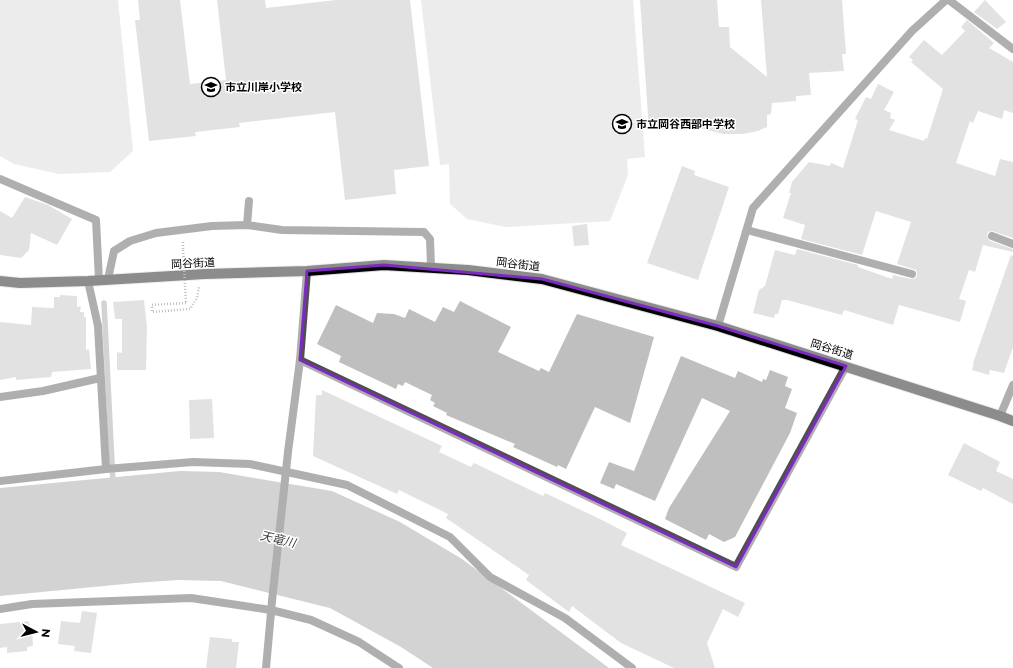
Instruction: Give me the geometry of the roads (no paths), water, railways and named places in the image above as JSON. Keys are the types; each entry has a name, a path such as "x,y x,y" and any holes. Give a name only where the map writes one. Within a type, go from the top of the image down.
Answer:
{"main road":[{"name":"岡谷街道","path":"0,281 20,283 88,281 307,271 384,264 542,278 718,326 757,340 846,366 1013,421"}],"street":[{"path":"718,326 753,208 912,31 946,0"},
{"path":"949,0 1013,49"},
{"path":"0,179 96,220 104,280"},
{"path":"247,225 249,201"},
{"path":"104,280 114,252 130,241 156,233 212,226 247,225 282,230 424,232 430,239 431,268"},
{"path":"747,230 912,274"},
{"path":"992,236 1013,244"},
{"path":"266,668 288,452 300,360 307,271"},
{"path":"88,281 98,326 106,468"},
{"path":"300,360 736,567 846,366"},
{"path":"0,397 43,391 100,378"},
{"path":"1000,416 1013,385"},
{"path":"0,481 106,468 193,462 250,464 347,485 450,537 490,577 565,618 632,668"},
{"path":"0,609 32,604 191,598 271,610 311,620 359,642 399,668"}],"water":[{"name":"天竜川","path":"180,471 219,472 332,491 400,522 462,559 609,668 433,668 401,647 330,608 221,581 178,580 0,596 0,488"}],"waterway":[{"path":"104,303 113,484"}],"place":[{"name":"市立川岸小学校","path":"211,87"},
{"name":"市立岡谷西部中学校","path":"622,124"}]}
